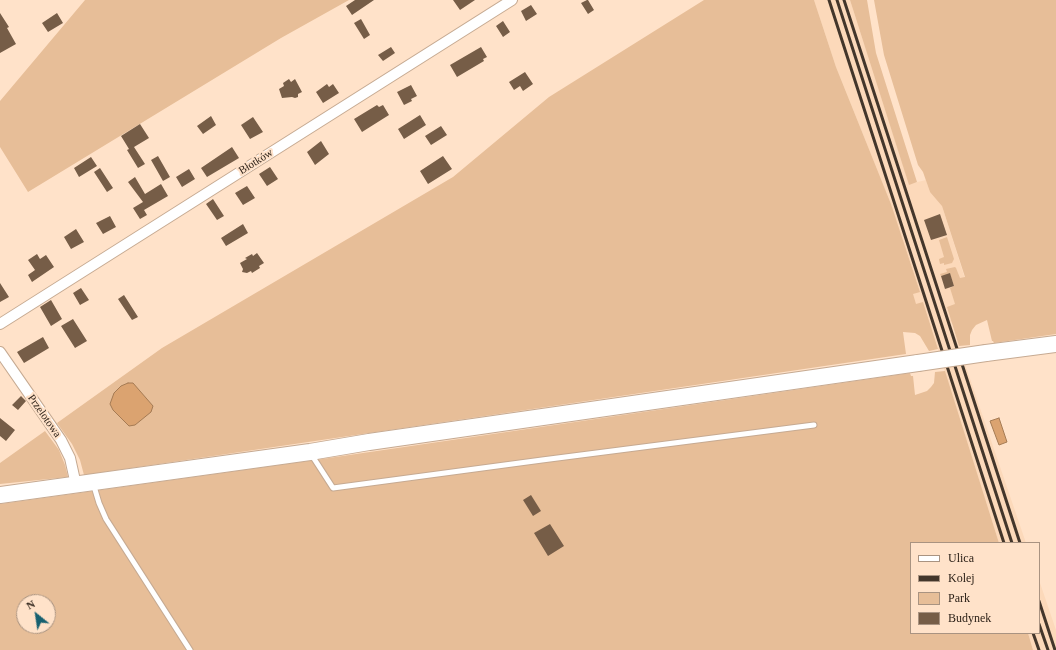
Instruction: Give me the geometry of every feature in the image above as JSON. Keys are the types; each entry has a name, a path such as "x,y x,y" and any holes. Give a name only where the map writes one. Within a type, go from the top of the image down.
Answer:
{"highway":[{"path":"0,495 310,452 369,442 1056,344"}],"street":[{"name":"Błotków","path":"0,324 512,0"},
{"name":"Przelotowa","path":"0,352 61,440 70,458 76,485"}],"lane":[{"path":"310,452 333,488 814,425"},
{"path":"93,482 99,503 106,519 190,650"}],"shaded area":[{"path":"814,0 850,0 909,184 926,180 930,192 937,190 973,304 951,323 1026,542 999,542 932,331 924,333 903,266 891,204 836,67"},
{"path":"128,383 133,383 153,406 151,412 135,425 129,426 113,410 110,404 114,393 121,386"},
{"path":"999,418 1007,442 999,445 990,421"},
{"path":"1040,583 1056,630 1056,650 1033,650 1028,634 1040,634"}],"green space":[{"path":"85,0 349,0 281,38 28,192 0,147 0,101"},
{"path":"704,0 814,0 836,67 891,204 920,292 913,294 916,304 923,302 938,349 929,351 920,336 915,333 903,332 906,354 84,475 80,460 72,444 57,423 162,348 453,177 549,97"},
{"path":"850,0 867,0 876,53 917,182 909,185"},
{"path":"874,0 1056,0 1056,334 994,343 992,341 987,320 976,325 972,330 970,335 970,345 959,346 947,307 955,304 950,288 954,286 950,274 941,276 940,274 947,272 946,269 955,267 960,278 965,277 942,206 930,192 923,172 918,165 884,55"},
{"path":"947,237 954,259 952,263 944,265 944,263 940,264 939,259 944,257 939,240"},
{"path":"945,371 999,542 910,542 910,634 1028,634 1033,650 0,650 0,504 322,459 910,373 911,376 913,376 915,395 927,391 934,383 935,372"},
{"path":"45,431 59,450 68,477 0,484 0,463"}],"building":[{"path":"355,0 374,0 352,15 346,6"},
{"path":"453,0 475,0 460,10"},
{"path":"587,0 594,10 588,14 581,3"},
{"path":"531,5 537,14 526,21 521,11"},
{"path":"0,13 9,27 7,28 16,44 0,53"},
{"path":"57,13 63,23 48,32 42,23"},
{"path":"361,19 370,35 364,39 354,23"},
{"path":"503,21 510,32 503,37 496,26"},
{"path":"391,47 395,53 383,61 378,55"},
{"path":"481,47 487,57 483,59 484,61 457,77 450,65"},
{"path":"525,72 533,84 523,91 520,86 514,90 509,82"},
{"path":"289,79 291,82 295,79 302,92 295,98 282,98 279,89 284,86 283,83"},
{"path":"327,84 329,87 333,84 339,93 323,103 316,92"},
{"path":"411,85 417,96 411,99 412,101 404,105 397,92"},
{"path":"377,105 379,107 383,105 389,115 362,132 354,119"},
{"path":"420,115 426,125 404,139 398,129"},
{"path":"211,116 216,125 203,134 197,126"},
{"path":"253,117 263,132 250,139 241,125"},
{"path":"140,124 149,138 134,147 145,164 138,168 127,150 129,149 121,136"},
{"path":"441,126 447,135 431,145 425,136"},
{"path":"321,141 329,154 315,165 307,152"},
{"path":"232,147 239,158 207,177 201,168"},
{"path":"158,156 170,177 163,181 151,160"},
{"path":"443,156 452,169 428,184 420,171"},
{"path":"91,157 97,166 79,177 74,168"},
{"path":"270,167 278,179 267,186 259,174"},
{"path":"100,168 113,188 107,192 94,172"},
{"path":"189,169 195,179 182,187 176,177"},
{"path":"135,177 145,194 161,184 168,196 144,210 147,215 140,219 133,208 143,202 128,182"},
{"path":"247,186 255,198 243,205 235,193"},
{"path":"213,199 224,216 217,220 206,204"},
{"path":"940,214 947,235 931,240 924,220"},
{"path":"110,216 116,227 103,234 96,223"},
{"path":"243,224 248,233 226,246 221,238"},
{"path":"76,229 84,242 71,249 64,237"},
{"path":"257,253 264,263 259,266 260,268 252,273 251,271 247,273 242,272 243,269 240,263 247,259 245,258 252,254 253,256"},
{"path":"37,254 40,259 46,255 54,267 32,282 28,275 35,270 28,260"},
{"path":"950,273 954,286 945,289 941,276"},
{"path":"0,283 9,297 0,302"},
{"path":"81,288 89,300 80,305 73,293"},
{"path":"124,295 138,317 132,320 118,299"},
{"path":"51,300 62,319 51,326 40,307"},
{"path":"73,319 87,341 75,348 61,326"},
{"path":"43,337 49,348 24,363 17,352"},
{"path":"21,396 26,401 18,410 12,405"},
{"path":"0,418 15,430 6,441 0,436"},
{"path":"531,495 541,511 533,516 523,500"},
{"path":"550,524 564,546 548,556 534,533"}],"railway":[{"path":"829,0 1004,542"},
{"path":"837,0 1012,542"},
{"path":"844,0 1020,542"},
{"path":"1040,604 1055,650"},
{"path":"1040,627 1048,650"},
{"path":"1033,634 1039,650"}]}
